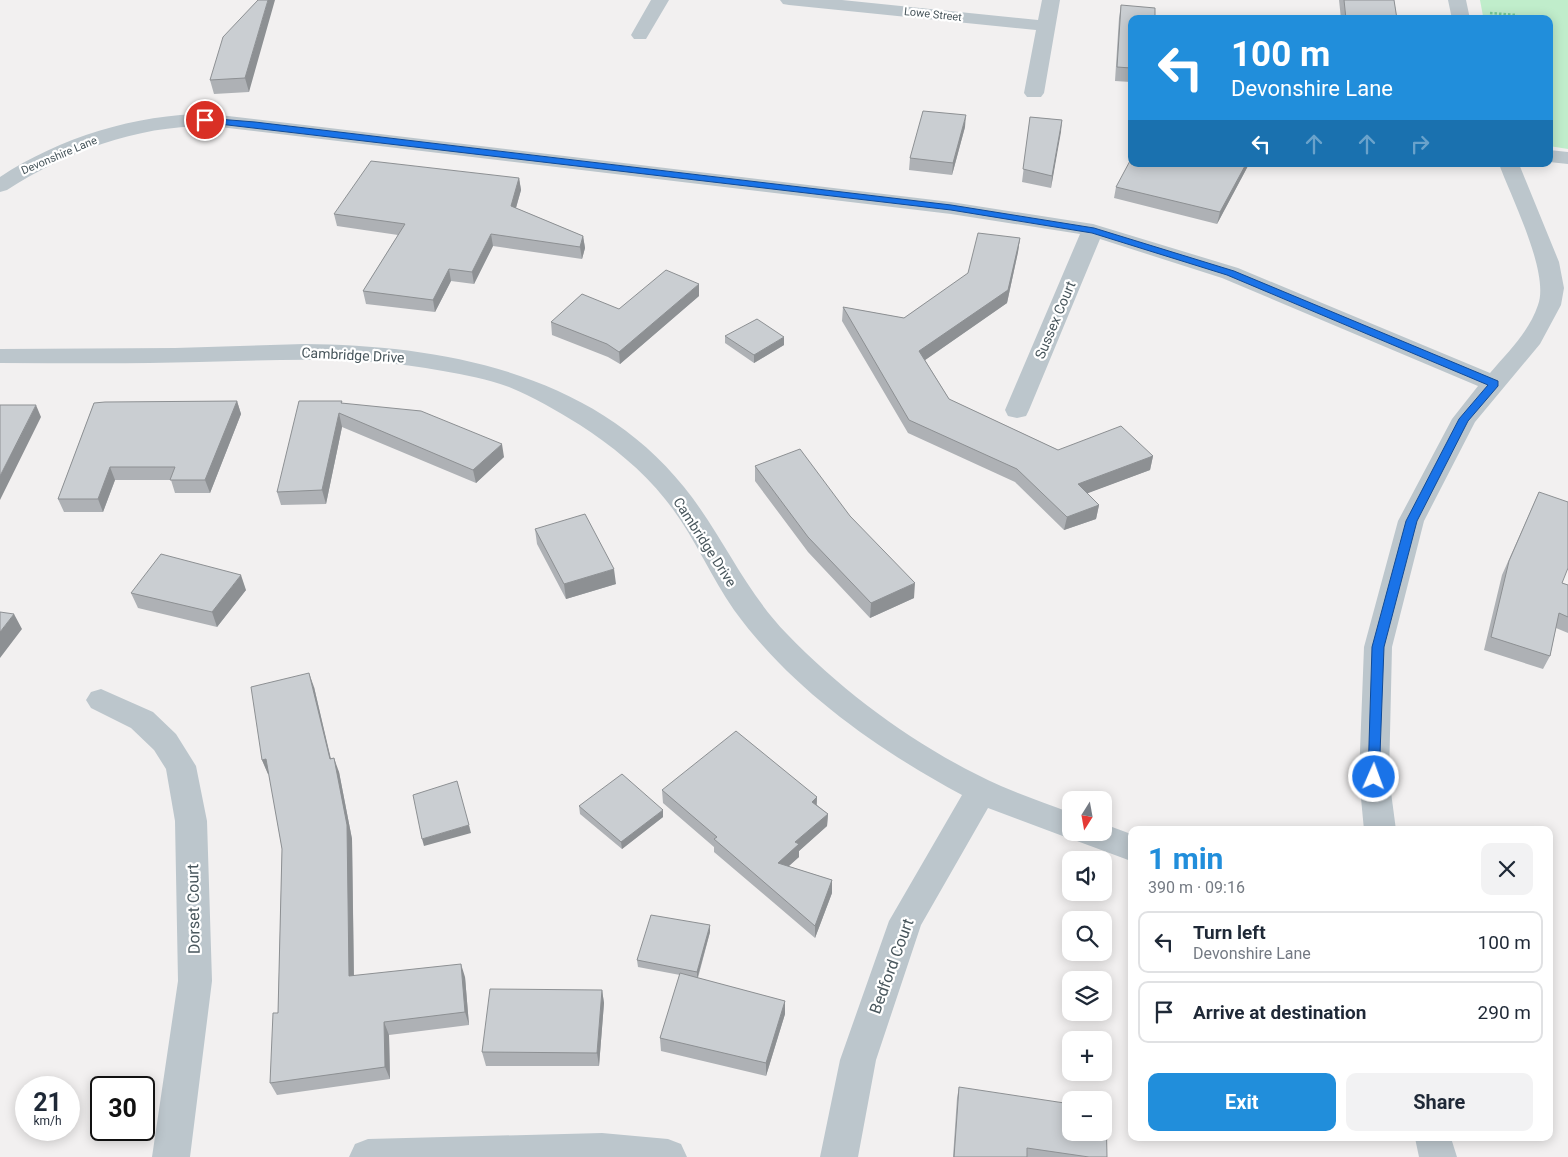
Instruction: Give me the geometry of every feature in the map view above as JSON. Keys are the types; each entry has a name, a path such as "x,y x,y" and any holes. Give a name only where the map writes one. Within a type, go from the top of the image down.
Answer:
{"street":[{"path":"640,34 660,0"},
{"name":"Lowe Street","path":"789,0 1046,26"},
{"path":"1034,93 1051,0"},
{"path":"1457,0 1460,15"},
{"name":"Devonshire Lane","path":"0,186 17,173 97,139 149,127 205,120 951,208 1094,230 1230,273 1494,384"},
{"path":"1553,156 1568,158"},
{"path":"1380,826 1374,777 1378,647 1411,521 1464,419 1532,340 1550,305 1553,288 1548,262 1510,167"},
{"name":"Sussex Court","path":"1017,410 1094,230"},
{"name":"Cambridge Drive","path":"0,356 198,355 317,351 375,353 420,359 478,371 526,385 602,426 655,470 688,511 722,570 753,613 807,671 857,712 934,764 981,790 1062,822"},
{"name":"Dorset Court","path":"101,700 142,720 165,742 181,766 191,821 195,981 171,1157"},
{"name":"Bedford Court","path":"839,1157 858,1060 906,921 981,790"},
{"path":"1112,841 1128,847"},
{"path":"1434,1141 1438,1157"},
{"path":"368,1157 602,1150 668,1157"}],"green space":[{"path":"1480,0 1568,0 1568,149 1553,147 1553,15 1483,15"}],"building":[{"path":"258,0 268,0 245,78 210,80 223,37"},
{"path":"1344,0 1394,0 1396,15 1346,15"},
{"path":"1121,5 1155,8 1155,15 1128,15 1128,68 1117,67"},
{"path":"923,111 966,115 953,163 910,158"},
{"path":"1030,117 1062,120 1052,176 1023,169"},
{"path":"371,161 519,178 511,206 583,236 580,247 491,234 472,272 449,269 433,300 363,291 405,224 334,214"},
{"path":"1128,165 1128,167 1244,167 1220,212 1116,187"},
{"path":"978,233 1020,238 1008,290 919,351 949,399 1058,450 1121,426 1153,456 1078,484 1099,505 1067,517 1017,469 909,420 843,307 904,318 968,273"},
{"path":"666,270 699,284 619,352 607,344 551,322 582,294 619,309"},
{"path":"757,319 784,337 754,355 725,336"},
{"path":"237,401 205,480 170,480 175,467 110,467 98,499 58,499 94,403"},
{"path":"299,401 342,401 341,403 421,411 502,444 473,470 339,413 322,490 277,492"},
{"path":"0,405 36,405 0,476"},
{"path":"800,449 850,516 915,583 871,603 808,537 755,466"},
{"path":"1539,492 1568,502 1568,568 1562,583 1568,585 1568,617 1559,613 1550,656 1491,637 1509,561"},
{"path":"585,514 614,569 564,584 535,529"},
{"path":"161,554 241,575 212,612 131,593"},
{"path":"0,612 14,614 0,632"},
{"path":"309,673 330,759 334,758 347,825 349,976 461,964 465,1012 384,1022 385,1067 270,1083 273,1013 278,1013 282,849 266,759 262,760 251,687"},
{"path":"736,731 817,797 812,802 828,814 795,842 799,844 778,863 832,880 815,926 714,839 717,837 662,790"},
{"path":"622,774 663,810 621,842 579,806"},
{"path":"457,781 469,825 422,839 413,795"},
{"path":"651,915 710,925 697,972 637,960"},
{"path":"680,973 785,1001 766,1063 660,1038"},
{"path":"490,989 602,990 597,1053 482,1052"},
{"path":"959,1087 1062,1103 1062,1141 1107,1141 1107,1157 1089,1157 1027,1148 1027,1157 954,1157"}],"route":[{"path":"205,120 255,124 951,208 1094,230 1138,242 1230,273 1494,384 1464,419 1411,521 1378,647 1374,777"}]}
